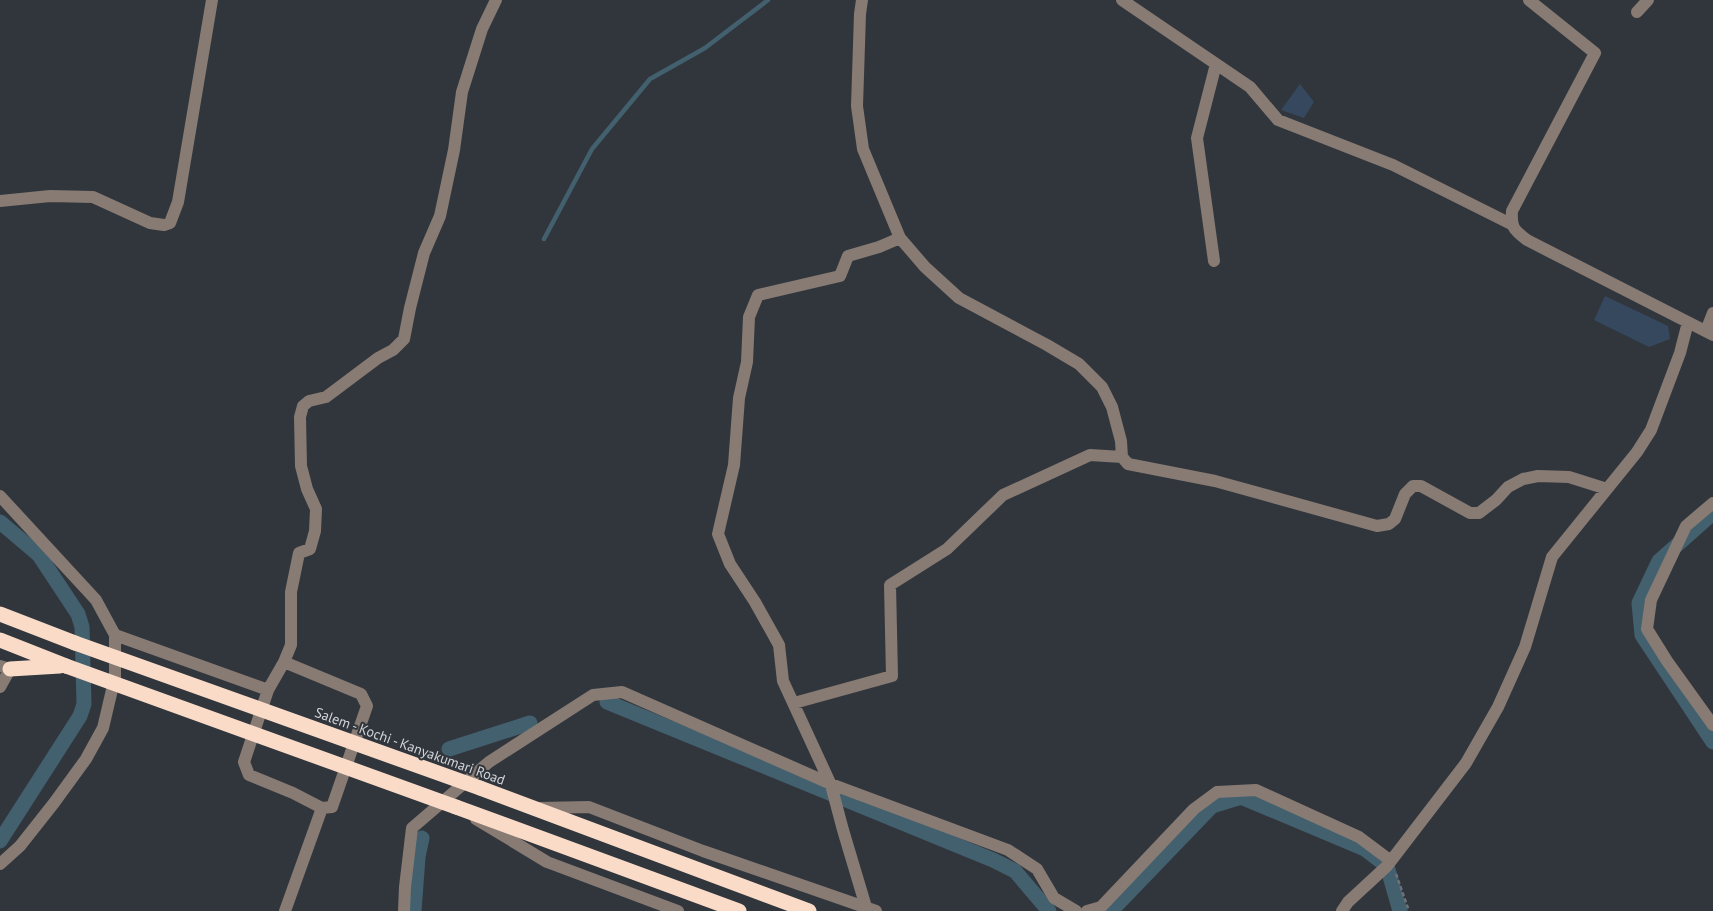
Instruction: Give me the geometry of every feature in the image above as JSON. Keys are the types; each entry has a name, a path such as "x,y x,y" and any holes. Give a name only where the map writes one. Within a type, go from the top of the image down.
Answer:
{"highway":[{"name":"Salem - Kochi - Kanyakumari Road","path":"0,614 75,643 536,808 809,911"},
{"path":"0,640 66,666 739,911"},
{"path":"5,667 66,666"}],"street":[{"path":"0,201 50,196 92,197 150,223 164,225 170,223 178,202 212,0"},
{"path":"284,662 361,694 367,706 332,807 322,808 293,793 249,775 244,762 268,690 284,662 291,645 291,592 296,565 299,553 310,548 315,531 316,509 307,489 301,466 300,417 303,406 309,401 326,397 378,358 392,350 404,339 424,253 440,216 454,150 462,92 482,30 496,0"},
{"path":"862,0 857,106 863,150 900,238 925,266 959,298 1079,364 1102,387 1112,407 1121,441 1122,458"},
{"path":"1122,0 1250,87 1278,120 1393,165 1511,224 1527,240 1709,333 1713,313"},
{"path":"1511,224 1512,212 1595,53 1528,0"},
{"path":"1637,12 1648,0"},
{"path":"1214,261 1197,138 1216,64"},
{"path":"871,909 842,830 831,785 783,681 779,645 755,602 730,564 718,534 734,466 739,398 748,362 749,317 758,295 840,276 848,256 879,247 900,238"},
{"path":"1342,911 1348,902 1391,861 1466,763 1498,707 1525,647 1552,557 1637,452 1651,430 1680,354 1688,322"},
{"path":"794,703 892,676 890,585 947,548 1003,495 1090,455 1122,458 1128,464 1134,466 1215,481 1377,526 1389,524 1395,519 1405,494 1413,486 1421,486 1470,513 1479,513 1496,500 1508,487 1523,479 1538,476 1569,477 1607,489"},
{"path":"0,496 96,600 115,635 115,677 103,728 86,759 54,803 20,846 0,864"},
{"path":"1713,503 1686,526 1651,600 1647,629 1666,660 1713,725"},
{"path":"115,635 268,690"},
{"path":"0,687 5,667"},
{"path":"404,911 412,828 489,762 593,694 622,692 831,785 1008,850 1036,869 1054,898 1076,911"},
{"path":"1087,911 1100,908 1194,810 1217,792 1256,790 1358,837 1391,861"},
{"path":"456,807 547,862 678,911"},
{"path":"536,808 589,807 703,851 871,909"},
{"path":"285,911 322,808"}],"path":[{"path":"1391,861 1409,911"}],"building":[{"path":"1300,84 1314,102 1304,118 1281,110"},
{"path":"1605,296 1668,326 1670,339 1649,347 1594,320"}],"waterway":[{"path":"544,239 592,149 650,79 705,48 768,0"},
{"path":"1713,513 1659,561 1639,603 1642,635 1713,742"},
{"path":"0,522 39,555 78,614 82,627 84,704 80,716 0,841"},
{"path":"607,702 993,860 1015,871 1049,911"},
{"path":"449,749 530,723"},
{"path":"1111,911 1212,806 1241,797 1365,849 1387,866 1400,911"},
{"path":"414,911 418,857 422,838"}]}
